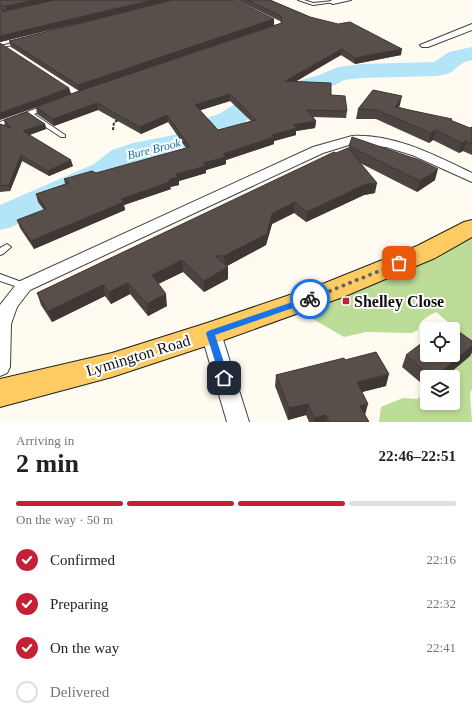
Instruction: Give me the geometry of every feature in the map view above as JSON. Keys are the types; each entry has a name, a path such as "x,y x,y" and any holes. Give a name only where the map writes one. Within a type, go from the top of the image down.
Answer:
{"main road":[{"name":"Lymington Road","path":"0,393 112,365 211,333 334,290 426,252 472,227"}],"street":[{"path":"334,2 347,0"},
{"path":"425,44 472,27"},
{"path":"0,367 2,324 9,305 24,286 318,150 346,141 370,140 404,148 472,178"},
{"path":"211,333 238,422"}],"lane":[{"path":"300,0 312,4 334,2"},
{"path":"2,45 25,41"},
{"path":"2,45 10,51"},
{"path":"0,124 50,105"},
{"path":"29,113 63,136"},
{"path":"0,277 24,286"}],"path":[{"path":"113,130 114,122 121,120"}],"green space":[{"path":"472,237 472,389 470,394 472,422 379,422 381,407 403,398 417,399 420,397 420,410 460,410 460,370 453,370 470,356 460,340 460,322 448,322 436,312 420,322 418,330 412,333 366,332 344,337 306,315 313,308 336,295 368,283 391,277"}],"building":[{"path":"0,0 34,0 0,6"},
{"path":"55,0 152,0 0,36 0,12"},
{"path":"173,0 235,0 274,19 78,85 9,41"},
{"path":"247,0 270,0 310,17 338,24 350,22 402,49 355,58 342,49 285,81 331,83 331,95 345,96 347,111 307,110 316,121 293,125 297,128 272,135 274,137 223,154 226,157 203,163 206,166 176,174 178,177 169,180 170,182 121,199 124,202 31,241 17,220 46,209 36,194 69,183 64,179 92,171 96,173 190,147 167,115 140,127 97,103 53,119 36,107 79,91 282,23 281,16","holes":["230,94 256,120 218,130 195,105"]},
{"path":"0,43 69,88 0,113"},
{"path":"373,90 402,96 395,107 452,119 450,120 470,128 472,127 472,144 466,141 462,143 436,130 431,133 377,110 358,109"},
{"path":"27,112 45,124 23,131 71,160 48,171 21,155 9,185 0,186 0,124 11,128 4,120"},
{"path":"352,137 419,160 438,169 420,181 349,146"},
{"path":"348,148 377,183 366,184 307,212 295,202 272,214 267,234 224,256 215,256 228,267 204,281 182,260 152,275 166,294 147,304 128,283 109,292 103,285 48,311 37,293 334,152 336,153"},
{"path":"460,332 472,341 472,346 460,356"},
{"path":"420,344 420,362 453,362 443,370 424,370 406,355"},
{"path":"376,352 389,374 357,382 368,404 360,406 369,422 329,422 326,415 314,418 308,404 289,408 276,375 344,358 345,360"}],"waterway":[{"name":"Bure Brook","path":"0,219 42,198 105,171 123,156 133,152 187,141 192,138 197,130 229,120 244,110 276,95 327,80 338,74 361,71 437,69 444,67 444,64 457,57 472,53"}],"way so far":[{"path":"310,299 399,263"}],"place":[{"name":"Shelley Close","path":"346,301"}],"route":[{"path":"224,378 211,333 310,299"}]}
